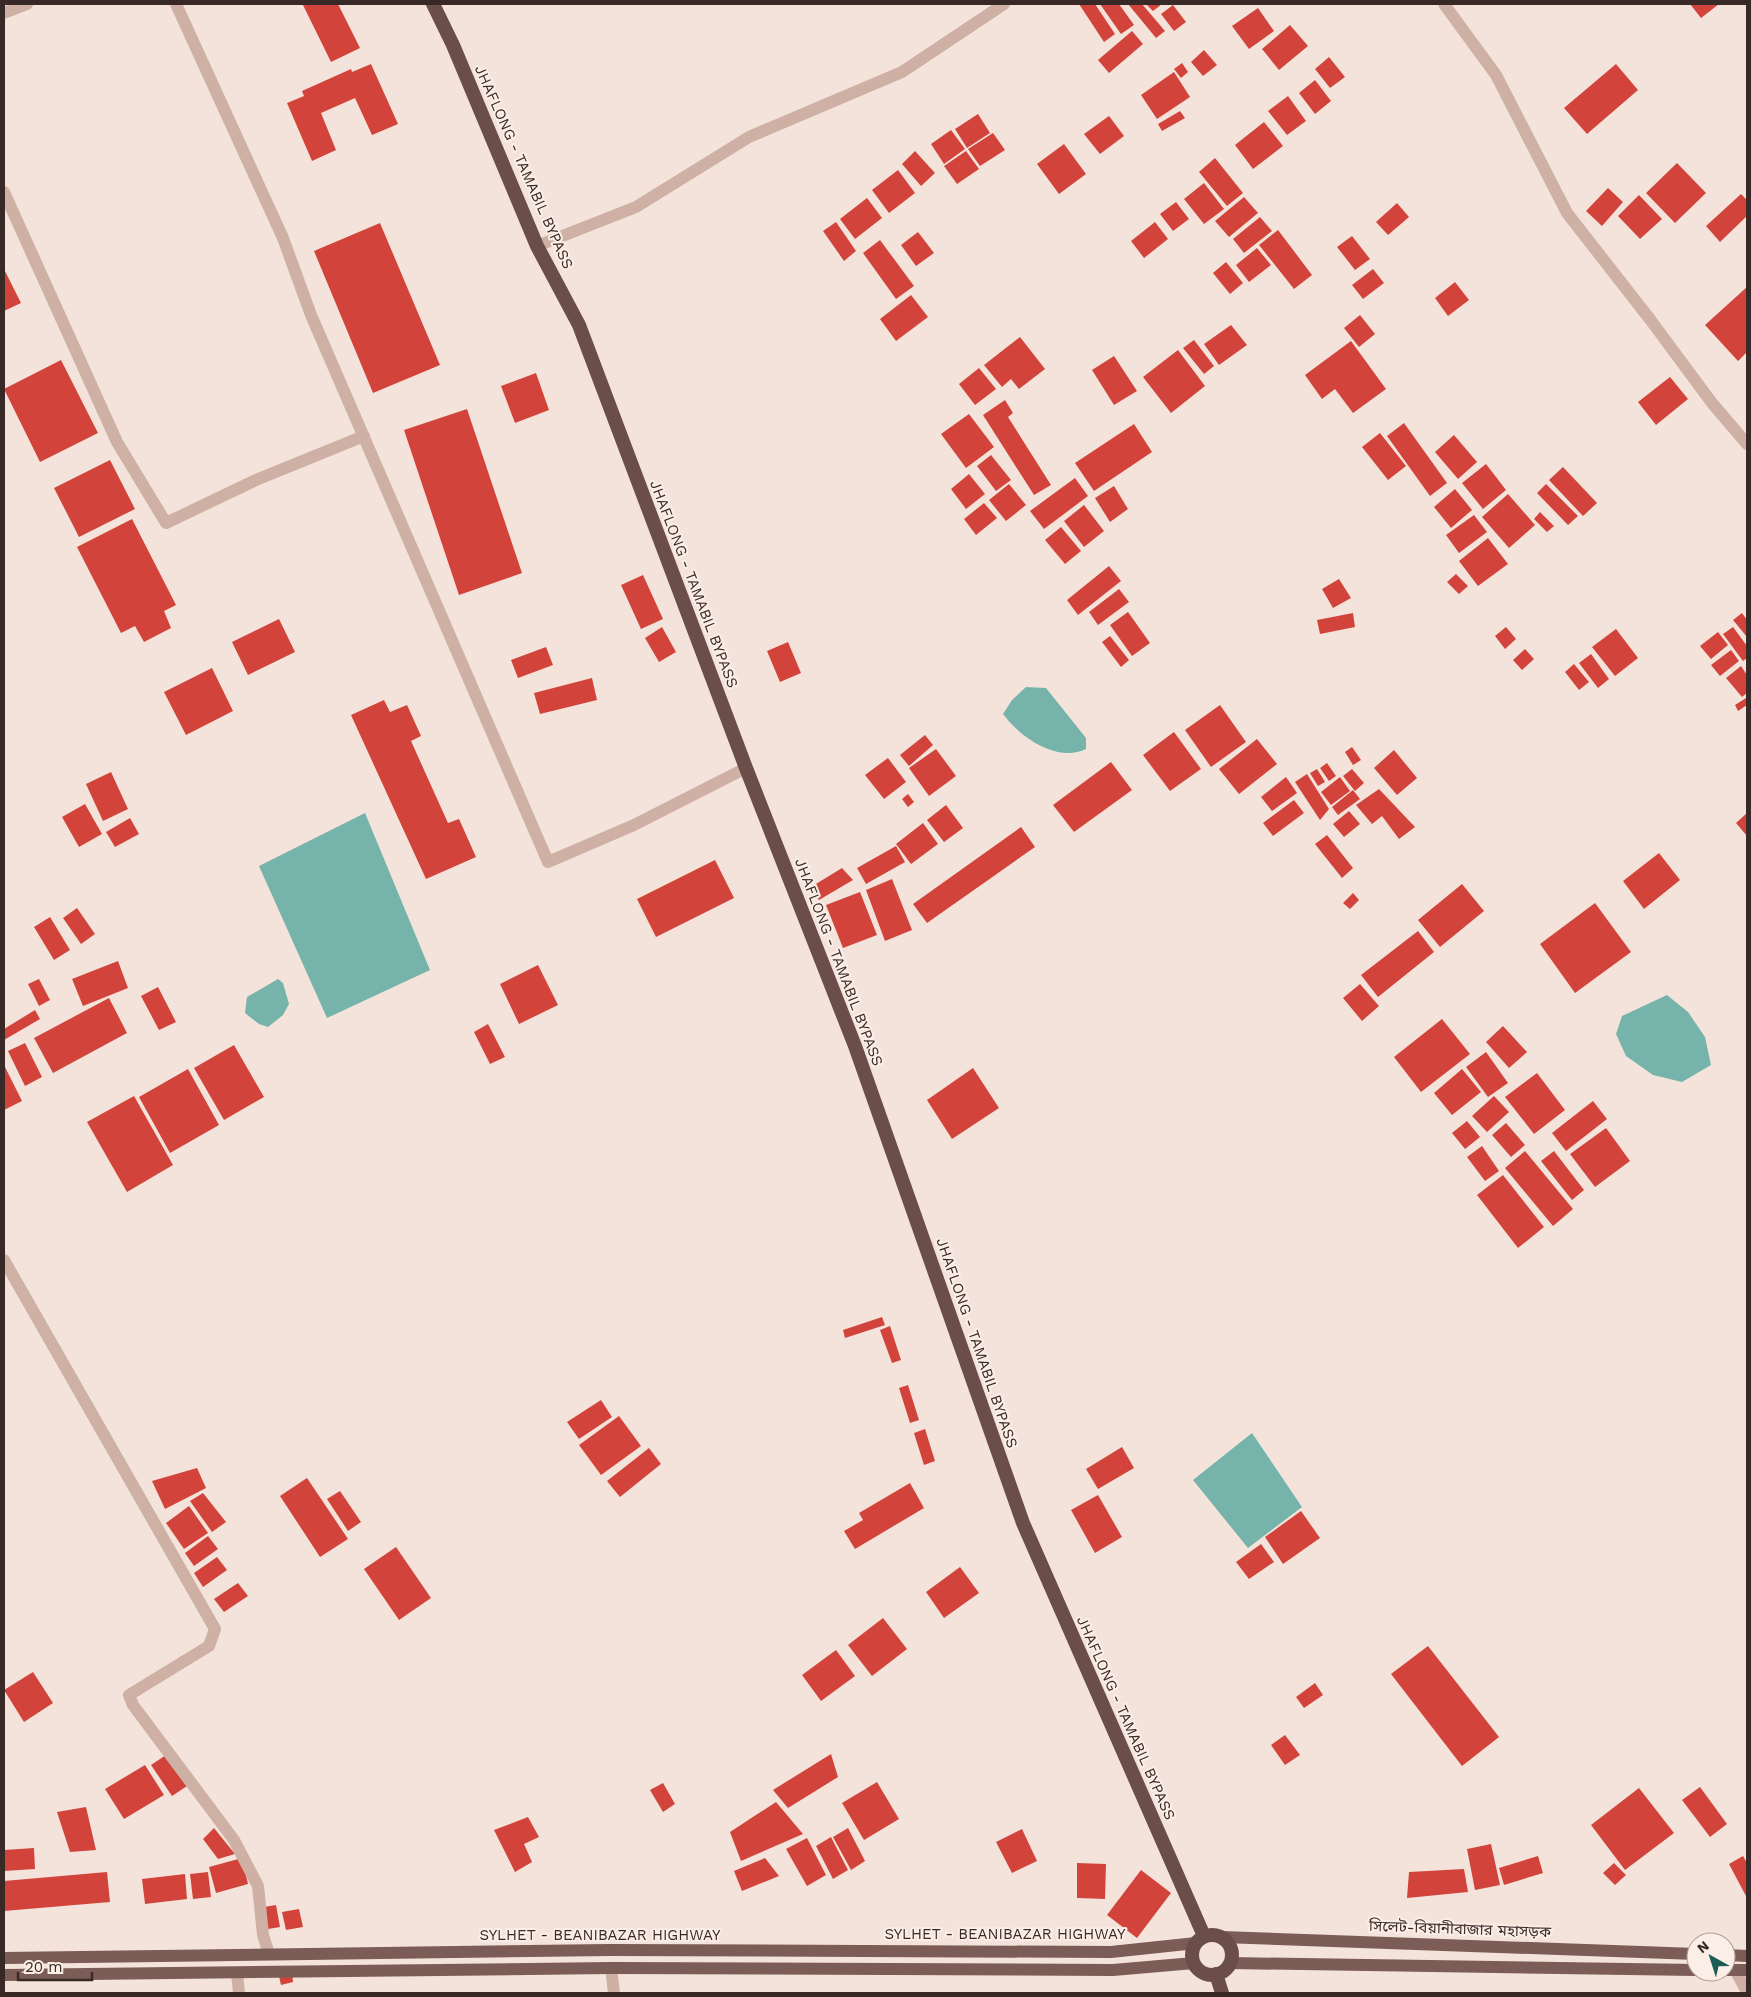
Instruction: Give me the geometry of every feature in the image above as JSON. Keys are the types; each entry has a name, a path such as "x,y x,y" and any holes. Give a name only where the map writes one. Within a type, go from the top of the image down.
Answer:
{"highway":[{"name":"JHAFLONG - TAMABIL BYPASS","path":"433,4 453,45 537,246 578,325 746,768 855,1046 1023,1523 1200,1940"},
{"path":"1222,1937 1232,1949 1227,1969 1216,1974 1203,1972 1194,1963 1192,1953 1200,1940 1222,1937"},
{"path":"1216,1974 1222,1993"}],"main road":[{"name":"সিলেট-বিয়ানীবাজার মহাসড়ক","path":"1222,1937 1686,1954"},
{"name":"SYLHET - BEANIBAZAR HIGHWAY","path":"4,1958 610,1950 1111,1952 1200,1940"},
{"path":"4,1975 611,1968 1113,1970 1194,1963"},
{"path":"1230,1963 1686,1970"}],"street":[{"path":"4,13 27,4"},
{"path":"176,4 283,238 311,315 548,862 634,824 746,768"},
{"path":"537,246 636,208 749,137 902,72 1004,4"},
{"path":"1444,4 1496,76 1567,213 1650,318 1712,403 1747,444"},
{"path":"4,192 117,442 166,523 256,480 364,436"},
{"path":"4,1260 215,1629 209,1646 129,1695 133,1705 234,1840 258,1886 263,1935 269,1954"},
{"path":"611,1968 614,1993"},
{"path":"1736,1970 1747,1992"},
{"path":"237,1973 240,1993"}],"water":[{"path":"1026,687 1046,688 1086,738 1086,749 1063,753 1051,750 1029,739 1010,723 1003,714 1012,700"},
{"path":"365,813 430,970 327,1018 259,866"},
{"path":"278,979 283,983 289,1004 283,1015 268,1027 259,1024 245,1013 247,997"},
{"path":"1667,995 1688,1012 1705,1037 1711,1065 1682,1082 1653,1075 1626,1056 1616,1034 1622,1016"},
{"path":"1252,1433 1302,1507 1248,1548 1193,1480"}],"building":[{"path":"338,4 360,48 331,62 303,5"},
{"path":"1079,4 1095,4 1115,34 1104,42"},
{"path":"1100,4 1119,4 1134,25 1121,34"},
{"path":"1128,4 1142,4 1165,31 1156,38"},
{"path":"1146,4 1162,4 1153,11"},
{"path":"1690,4 1719,4 1701,18"},
{"path":"1173,5 1186,22 1174,31 1161,14"},
{"path":"1258,8 1274,31 1249,49 1232,26"},
{"path":"1290,25 1308,46 1279,70 1262,49"},
{"path":"1132,31 1143,44 1109,73 1098,60"},
{"path":"1204,50 1217,65 1203,76 1191,62"},
{"path":"1329,57 1345,77 1330,88 1315,69"},
{"path":"1182,63 1188,72 1181,78 1174,69"},
{"path":"371,64 398,124 372,135 355,98 321,113 336,150 312,161 287,103 304,96 302,91 351,69 352,72"},
{"path":"1616,64 1638,90 1587,134 1564,108"},
{"path":"1174,72 1190,97 1157,119 1141,95"},
{"path":"1315,80 1331,101 1315,114 1299,93"},
{"path":"1288,96 1306,121 1287,135 1268,111"},
{"path":"1180,111 1185,118 1162,131 1158,124"},
{"path":"978,114 990,133 967,148 955,129"},
{"path":"1109,116 1124,136 1100,154 1084,134"},
{"path":"1264,122 1283,146 1253,169 1235,145"},
{"path":"951,130 965,149 944,164 931,144"},
{"path":"993,133 1005,150 980,166 968,149"},
{"path":"1064,144 1086,174 1059,194 1037,164"},
{"path":"915,151 935,173 921,186 902,164"},
{"path":"966,151 979,169 957,184 944,166"},
{"path":"1215,158 1243,193 1227,206 1199,172"},
{"path":"1677,163 1706,193 1675,223 1646,193"},
{"path":"898,170 915,193 889,213 872,190"},
{"path":"1204,183 1224,209 1204,224 1184,199"},
{"path":"1608,188 1623,202 1602,226 1586,211"},
{"path":"1741,194 1747,200 1747,216 1720,242 1706,226"},
{"path":"1639,195 1662,219 1640,239 1618,216"},
{"path":"1244,197 1258,213 1229,237 1215,221"},
{"path":"867,198 882,218 855,239 840,219"},
{"path":"1176,202 1189,219 1173,231 1160,214"},
{"path":"1397,203 1409,217 1388,235 1376,222"},
{"path":"1260,217 1272,231 1244,253 1233,239"},
{"path":"836,222 856,251 844,261 823,231"},
{"path":"1155,222 1168,239 1144,258 1131,241"},
{"path":"380,223 440,365 373,393 314,251"},
{"path":"1278,230 1312,275 1294,289 1259,245"},
{"path":"918,232 934,253 916,266 901,245"},
{"path":"1352,236 1370,259 1355,270 1337,247"},
{"path":"880,240 914,286 896,299 863,253"},
{"path":"1257,248 1271,265 1249,282 1236,265"},
{"path":"1226,262 1243,283 1230,294 1213,273"},
{"path":"4,269 21,303 4,311"},
{"path":"1373,269 1384,283 1363,299 1352,285"},
{"path":"1455,282 1469,300 1448,316 1435,298"},
{"path":"1747,287 1747,352 1738,361 1705,325"},
{"path":"911,295 928,317 896,341 880,319"},
{"path":"1360,315 1375,334 1359,347 1344,328"},
{"path":"1231,325 1247,345 1219,365 1204,344"},
{"path":"1020,337 1045,369 1019,389 1011,379 1002,387 984,365"},
{"path":"1194,340 1214,366 1204,374 1183,348"},
{"path":"1351,341 1386,389 1353,413 1335,389 1322,399 1305,375"},
{"path":"1178,350 1205,386 1171,413 1143,377"},
{"path":"1114,356 1137,391 1114,405 1092,370"},
{"path":"61,360 98,433 40,462 4,389"},
{"path":"979,368 996,389 975,405 959,384"},
{"path":"536,373 549,410 515,423 501,386"},
{"path":"1670,377 1688,399 1656,425 1638,402"},
{"path":"1005,400 1013,413 1008,417 1051,485 1034,495 983,415"},
{"path":"467,409 522,573 459,595 404,430"},
{"path":"969,414 994,447 966,468 941,434"},
{"path":"1404,423 1447,483 1430,496 1387,436"},
{"path":"1134,424 1152,452 1094,491 1075,463"},
{"path":"1380,433 1406,466 1388,480 1362,447"},
{"path":"1454,435 1477,462 1458,479 1435,452"},
{"path":"991,455 1011,480 996,491 977,466"},
{"path":"110,460 135,509 79,537 54,488"},
{"path":"1486,464 1506,490 1483,509 1462,483"},
{"path":"1563,467 1597,503 1583,516 1549,480"},
{"path":"969,474 985,494 966,509 951,489"},
{"path":"1075,478 1088,496 1044,529 1030,511"},
{"path":"1009,484 1026,505 1006,521 989,500"},
{"path":"1546,484 1578,516 1568,525 1537,493"},
{"path":"1114,486 1128,509 1110,522 1095,498"},
{"path":"1455,489 1472,510 1451,528 1434,507"},
{"path":"1508,494 1535,525 1509,548 1482,517"},
{"path":"984,503 997,518 976,535 964,519"},
{"path":"1084,505 1104,531 1084,547 1064,521"},
{"path":"1540,512 1554,526 1547,532 1534,519"},
{"path":"1474,515 1487,532 1459,553 1446,535"},
{"path":"132,519 176,605 164,611 171,628 144,642 135,626 121,633 77,547"},
{"path":"1061,527 1081,551 1065,564 1045,540"},
{"path":"1488,538 1508,564 1478,586 1459,561"},
{"path":"1109,566 1121,581 1078,615 1067,600"},
{"path":"1456,574 1468,586 1459,594 1447,582"},
{"path":"643,575 663,619 641,629 621,585"},
{"path":"1339,579 1351,598 1333,608 1322,589"},
{"path":"1119,589 1129,602 1098,625 1089,612"},
{"path":"1128,612 1150,643 1132,656 1110,625"},
{"path":"1353,613 1355,627 1320,634 1317,620"},
{"path":"1742,613 1747,620 1747,637 1733,620"},
{"path":"279,619 295,652 248,675 232,642"},
{"path":"662,627 676,652 659,662 645,638"},
{"path":"1506,627 1516,639 1505,649 1495,636"},
{"path":"1733,627 1747,646 1747,658 1743,661 1723,634"},
{"path":"1616,629 1638,658 1615,676 1592,647"},
{"path":"1718,632 1728,645 1711,659 1700,646"},
{"path":"1110,636 1129,660 1121,667 1102,642"},
{"path":"788,642 801,673 780,682 767,651"},
{"path":"546,647 553,665 518,678 511,660"},
{"path":"1525,649 1534,659 1522,670 1513,660"},
{"path":"1731,650 1739,661 1720,676 1711,665"},
{"path":"1591,654 1609,679 1598,688 1579,663"},
{"path":"1574,664 1589,682 1579,690 1565,672"},
{"path":"1741,666 1747,675 1747,693 1742,697 1726,678"},
{"path":"212,668 233,711 186,735 164,692"},
{"path":"592,678 597,700 540,714 534,693"},
{"path":"1746,698 1747,705 1738,711 1735,705"},
{"path":"384,700 390,712 407,705 421,736 411,741 448,823 459,819 476,857 426,879 351,715"},
{"path":"1220,705 1246,742 1211,767 1185,730"},
{"path":"1174,732 1201,769 1170,791 1143,755"},
{"path":"925,735 933,745 909,766 900,755"},
{"path":"1257,739 1277,764 1239,794 1219,769"},
{"path":"1352,747 1361,760 1353,765 1345,752"},
{"path":"936,749 956,776 929,796 909,768"},
{"path":"1394,750 1417,778 1397,795 1374,768"},
{"path":"888,758 906,782 884,799 865,775"},
{"path":"1111,762 1132,790 1074,832 1053,805"},
{"path":"1327,763 1336,776 1329,781 1320,768"},
{"path":"1317,769 1325,782 1318,786 1310,773"},
{"path":"1352,769 1364,783 1355,791 1343,776"},
{"path":"111,772 128,809 103,821 86,784"},
{"path":"1307,774 1329,809 1320,820 1295,782"},
{"path":"1286,777 1297,793 1272,811 1261,797"},
{"path":"1340,777 1350,791 1331,805 1321,792"},
{"path":"1379,789 1415,827 1399,839 1382,816 1372,824 1356,805"},
{"path":"1353,790 1360,799 1338,815 1332,807"},
{"path":"908,794 914,802 908,807 902,799"},
{"path":"1294,800 1304,813 1273,836 1263,823"},
{"path":"85,804 102,834 79,847 62,817"},
{"path":"946,805 963,828 944,842 927,820"},
{"path":"1349,811 1360,824 1344,837 1333,824"},
{"path":"1747,813 1747,836 1736,823"},
{"path":"130,818 139,834 115,847 106,832"},
{"path":"923,823 938,844 911,864 896,844"},
{"path":"1021,827 1035,847 927,923 913,904"},
{"path":"1327,835 1353,868 1342,878 1315,844"},
{"path":"896,846 905,862 866,884 857,868"},
{"path":"1659,853 1680,880 1644,909 1623,881"},
{"path":"715,860 734,898 656,937 637,899"},
{"path":"842,868 853,880 819,900 811,887"},
{"path":"892,879 912,930 885,941 866,890"},
{"path":"1462,884 1484,911 1440,947 1418,920"},
{"path":"860,892 877,935 843,948 826,905"},
{"path":"1353,893 1359,900 1350,909 1343,903"},
{"path":"1595,903 1631,952 1575,993 1540,944"},
{"path":"77,908 95,934 81,944 63,918"},
{"path":"50,917 70,950 54,960 34,927"},
{"path":"1418,931 1434,952 1378,997 1361,975"},
{"path":"118,961 128,988 83,1006 72,979"},
{"path":"538,965 558,1005 519,1024 500,984"},
{"path":"39,979 50,1000 39,1006 28,984"},
{"path":"1360,984 1379,1006 1362,1021 1343,998"},
{"path":"158,987 176,1022 159,1030 141,996"},
{"path":"109,998 127,1033 53,1073 34,1038"},
{"path":"35,1010 40,1019 4,1040 4,1029"},
{"path":"1442,1019 1470,1054 1421,1092 1394,1057"},
{"path":"488,1024 505,1057 490,1064 474,1032"},
{"path":"1503,1026 1527,1052 1509,1068 1486,1042"},
{"path":"25,1043 42,1077 25,1086 8,1051"},
{"path":"234,1045 264,1097 224,1120 194,1068"},
{"path":"1486,1052 1508,1083 1488,1097 1466,1067"},
{"path":"4,1065 22,1101 4,1110"},
{"path":"973,1068 999,1108 952,1139 927,1100"},
{"path":"188,1069 219,1125 170,1153 139,1097"},
{"path":"1462,1069 1481,1092 1452,1115 1434,1093"},
{"path":"1537,1073 1565,1110 1534,1134 1505,1097"},
{"path":"134,1096 173,1165 127,1192 87,1122"},
{"path":"1494,1096 1509,1112 1487,1132 1472,1116"},
{"path":"1593,1101 1607,1119 1566,1151 1552,1133"},
{"path":"1467,1121 1480,1137 1465,1149 1452,1133"},
{"path":"1506,1123 1525,1145 1511,1157 1492,1135"},
{"path":"1606,1128 1630,1161 1595,1187 1570,1154"},
{"path":"1482,1146 1499,1171 1485,1181 1467,1157"},
{"path":"1525,1151 1573,1209 1553,1226 1505,1168"},
{"path":"1554,1151 1584,1190 1572,1200 1541,1161"},
{"path":"1503,1175 1544,1227 1518,1248 1477,1195"},
{"path":"882,1317 885,1325 845,1338 843,1330"},
{"path":"890,1326 901,1360 892,1363 880,1330"},
{"path":"908,1385 919,1420 910,1423 899,1388"},
{"path":"601,1400 612,1417 579,1439 567,1422"},
{"path":"619,1416 641,1446 601,1475 579,1445"},
{"path":"925,1429 935,1461 924,1465 914,1433"},
{"path":"1122,1447 1134,1468 1098,1489 1086,1469"},
{"path":"649,1448 661,1464 620,1497 607,1481"},
{"path":"197,1468 206,1488 165,1509 152,1481"},
{"path":"307,1478 348,1539 320,1557 280,1496"},
{"path":"910,1483 924,1508 855,1549 844,1531 863,1520 859,1513"},
{"path":"340,1491 361,1522 348,1531 327,1499"},
{"path":"203,1493 226,1522 212,1532 190,1501"},
{"path":"1098,1495 1122,1537 1095,1553 1071,1510"},
{"path":"189,1506 208,1533 184,1549 166,1523"},
{"path":"1301,1511 1320,1538 1283,1564 1265,1537"},
{"path":"208,1536 218,1549 194,1566 185,1553"},
{"path":"1261,1544 1274,1562 1249,1579 1236,1562"},
{"path":"396,1547 431,1598 399,1620 364,1569"},
{"path":"217,1557 227,1570 203,1587 194,1573"},
{"path":"960,1567 979,1593 944,1618 926,1592"},
{"path":"238,1583 248,1596 224,1612 214,1599"},
{"path":"883,1618 907,1649 872,1676 848,1645"},
{"path":"1428,1646 1499,1737 1462,1766 1391,1674"},
{"path":"836,1650 855,1676 821,1701 802,1675"},
{"path":"33,1672 53,1703 24,1722 4,1690"},
{"path":"1315,1683 1323,1695 1304,1708 1296,1697"},
{"path":"1285,1735 1300,1755 1285,1765 1271,1745"},
{"path":"831,1754 838,1777 788,1808 773,1790"},
{"path":"166,1755 187,1786 172,1796 151,1765"},
{"path":"145,1765 164,1795 124,1819 105,1789"},
{"path":"877,1782 899,1819 864,1840 842,1803"},
{"path":"663,1783 675,1804 663,1812 650,1790"},
{"path":"1700,1787 1727,1824 1710,1837 1682,1800"},
{"path":"1639,1788 1674,1833 1625,1870 1591,1825"},
{"path":"776,1802 803,1834 741,1861 730,1832"},
{"path":"86,1807 96,1850 70,1852 57,1812"},
{"path":"528,1817 539,1837 524,1844 532,1862 515,1872 494,1830"},
{"path":"214,1828 235,1854 218,1859 203,1839"},
{"path":"848,1828 865,1861 851,1870 833,1837"},
{"path":"1022,1829 1037,1861 1012,1873 996,1842"},
{"path":"831,1837 848,1870 833,1879 816,1846"},
{"path":"807,1838 826,1875 807,1886 786,1849"},
{"path":"1491,1844 1500,1885 1475,1890 1467,1849"},
{"path":"34,1848 35,1869 4,1871 4,1850"},
{"path":"1538,1856 1543,1873 1504,1885 1499,1868"},
{"path":"1743,1856 1747,1863 1747,1898 1729,1864"},
{"path":"242,1858 248,1884 216,1893 209,1867"},
{"path":"765,1858 779,1876 742,1891 734,1871"},
{"path":"1077,1863 1106,1864 1105,1899 1077,1898"},
{"path":"1614,1863 1626,1875 1615,1885 1603,1873"},
{"path":"1464,1869 1468,1892 1407,1898 1409,1872"},
{"path":"1141,1870 1171,1893 1137,1938 1107,1915"},
{"path":"107,1872 110,1902 4,1911 4,1881"},
{"path":"208,1872 211,1897 193,1899 190,1874"},
{"path":"185,1874 187,1899 145,1904 142,1879"},
{"path":"276,1905 280,1927 268,1929 264,1907"},
{"path":"299,1909 303,1927 286,1930 282,1912"},
{"path":"292,1973 293,1982 281,1985 279,1976"}]}
